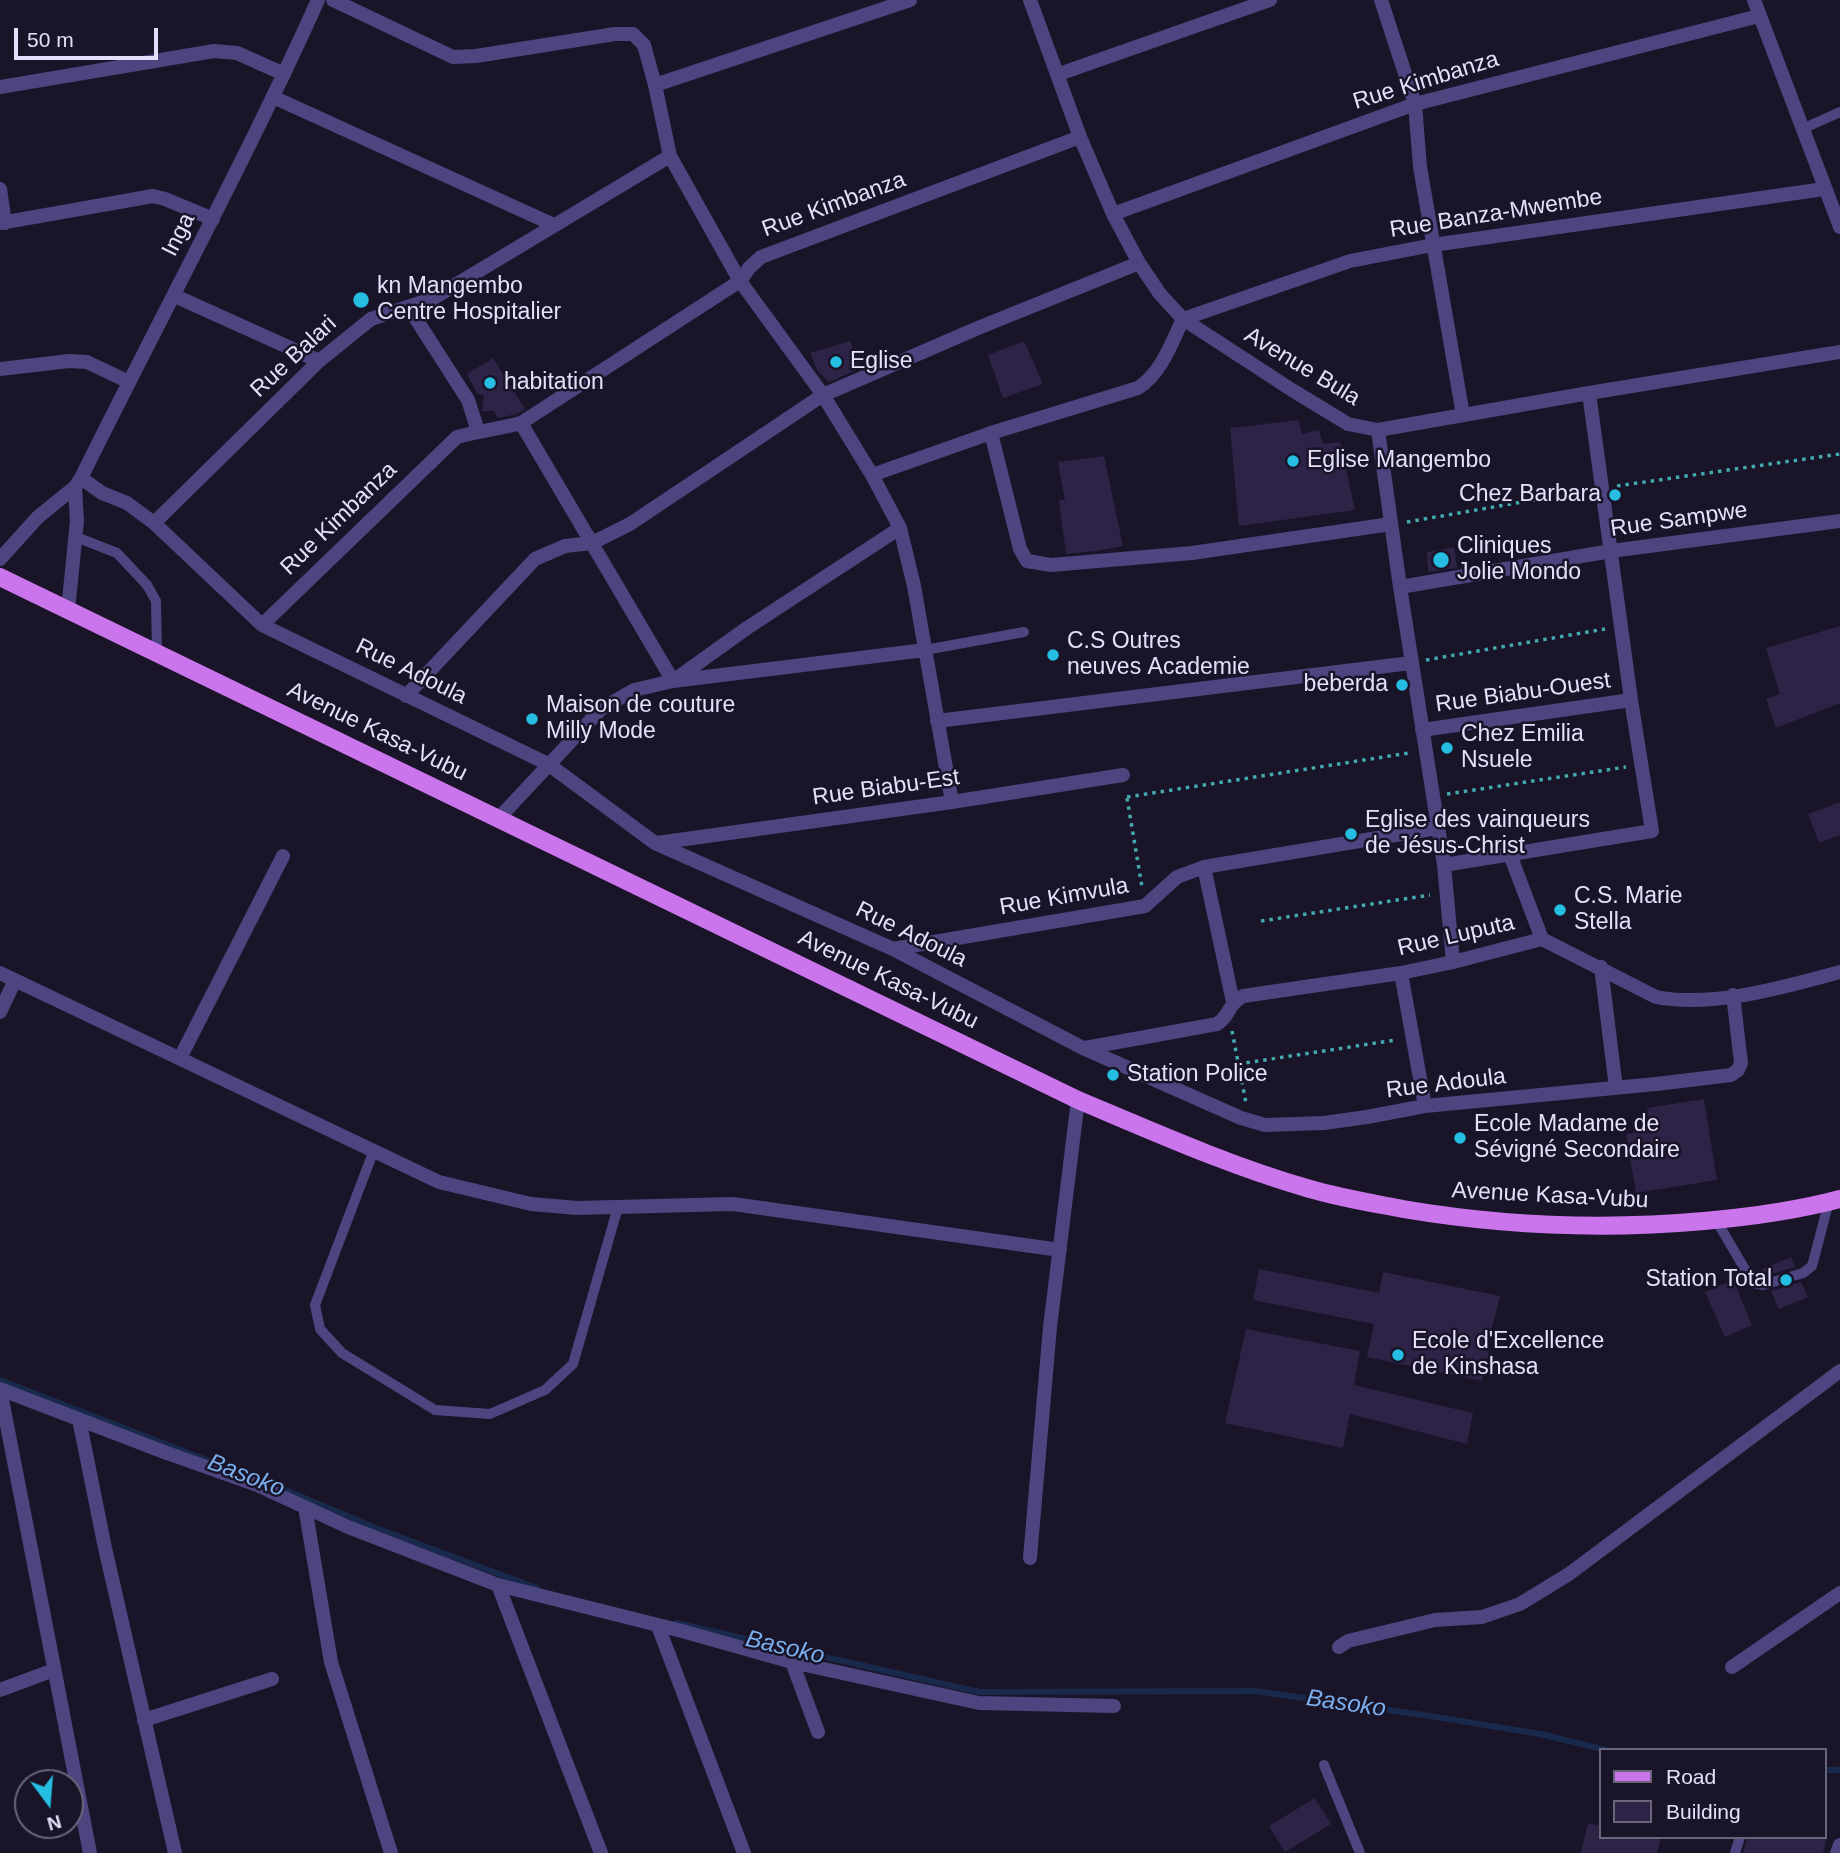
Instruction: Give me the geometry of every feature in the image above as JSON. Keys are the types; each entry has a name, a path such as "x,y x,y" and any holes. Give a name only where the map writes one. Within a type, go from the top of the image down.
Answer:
{"main road":[{"name":"Avenue Kasa-Vubu","path":"0,577 1078,1100 1236,1165 1349,1199 1435,1214 1528,1224 1610,1227 1716,1220 1836,1206"}],"street":[{"name":"Inga","path":"0,559 38,516 78,483 175,296 318,0"},
{"path":"333,0 453,57 476,56 615,34 633,34 644,45 670,156 740,281 823,395 872,474 900,528 914,586 952,802"},
{"path":"655,85 910,0"},
{"name":"Avenue Bula","path":"1030,0 1080,137 1113,214 1139,263 1160,294 1183,319 1348,424 1378,430 1840,352"},
{"path":"1059,74 1270,0"},
{"path":"1381,0 1415,104 1420,167 1463,415"},
{"path":"1754,0 1840,227"},
{"name":"Rue Kimbanza","path":"1113,214 1415,104 1759,16"},
{"path":"0,86 214,51 237,53 284,74"},
{"path":"272,97 554,225"},
{"name":"Rue Kimbanza","path":"262,625 457,437 478,431 494,431 521,422 740,281 761,257 1080,137"},
{"name":"Rue Balari","path":"155,523 319,361 371,320 432,299 670,156"},
{"path":"0,188 3,223 153,196 213,219"},
{"name":"Rue Banza-Mwembe","path":"1183,319 1350,261 1433,245 1824,189"},
{"path":"406,695 535,559 565,546 592,542 630,524 823,395 1139,263"},
{"path":"175,296 319,361"},
{"path":"409,308 468,400 478,431"},
{"path":"872,474 991,433 1138,388 1150,380 1160,368 1183,319"},
{"path":"0,369 69,361 87,362 129,382"},
{"path":"1444,865 1509,852 1652,831 1631,700 1589,393"},
{"path":"521,422 673,681"},
{"path":"1378,430 1444,865 1452,962"},
{"path":"991,433 1020,549 1027,561 1051,565 1192,552 1391,524"},
{"name":"Inga","path":"68,610 76,537 78,483"},
{"name":"Rue Adoula","path":"78,483 127,503 155,523 262,625 548,764 655,843 893,949 1083,1048 1241,1118 1265,1125 1324,1123 1424,1106 1731,1075 1738,1070 1741,1063 1732,995"},
{"name":"Rue Sampwe","path":"1400,587 1611,551 1840,521"},
{"path":"673,681 747,628 900,528"},
{"path":"499,818 601,709 634,690 673,681 925,650"},
{"path":"937,721 1412,663"},
{"name":"Rue Biabu-Ouest","path":"1422,730 1631,700"},
{"name":"Rue Biabu-Est","path":"655,843 952,802 1123,775"},
{"name":"Rue Kimvula","path":"893,949 1145,906 1177,877 1204,867 1437,828"},
{"path":"1509,852 1542,939"},
{"path":"180,1058 283,856"},
{"path":"1204,867 1230,1006"},
{"name":"Rue Luputa","path":"1083,1048 1217,1024 1226,1018 1230,1006 1243,996 1401,972 1542,939 1656,997 1674,1000 1769,992 1840,972"},
{"path":"1601,967 1616,1088"},
{"path":"1401,972 1424,1106"},
{"path":"0,973 439,1182 531,1204 577,1208 733,1204 1060,1250"},
{"path":"0,1012 15,980"},
{"path":"1030,1558 1050,1327 1078,1100"},
{"path":"1339,1647 1348,1641 1435,1620 1482,1617 1520,1604 1569,1574 1840,1371"},
{"path":"90,1853 0,1389 257,1485 348,1527 498,1585 792,1662 979,1703 1114,1706"},
{"path":"79,1419 105,1548 175,1853"},
{"path":"305,1507 331,1662 391,1853"},
{"path":"498,1585 601,1853"},
{"path":"1732,1667 1840,1593"},
{"path":"658,1626 744,1853"},
{"path":"792,1662 818,1732"},
{"path":"0,1690 54,1670"},
{"path":"144,1720 272,1679"},
{"path":"1837,1853 1840,1844"}],"lane":[{"path":"1802,129 1840,112"},
{"path":"76,537 117,553 147,585 156,601 157,653"},
{"path":"925,650 1024,632"},
{"path":"374,1150 314,1305 320,1329 342,1353 435,1410 490,1414 545,1390 572,1364 618,1206"},
{"path":"1716,1220 1753,1283 1763,1285 1803,1273 1811,1266 1836,1206"},
{"path":"1324,1765 1360,1853"}],"path":[{"path":"1412,663 1621,627"},
{"path":"1127,797 1425,751"},
{"path":"1432,797 1642,765"},
{"path":"1123,775 1145,906"},
{"path":"1261,921 1446,892"},
{"path":"1230,1006 1246,1104 1241,1118"},
{"path":"1238,1064 1412,1038"}],"building":[{"name":"Eglise","path":"850,341 861,368 829,382 817,370 810,353"},
{"path":"1024,341 1043,384 1003,398 988,355"},
{"name":"habitation","path":"493,358 525,409 517,414 498,418 493,411 482,411 484,396 477,393 467,374"},
{"path":"1299,420 1302,434 1319,430 1323,444 1340,442 1355,510 1239,526 1230,428"},
{"path":"1104,456 1123,546 1066,554 1059,500 1065,500 1058,462"},
{"name":"Cliniques Jolie Mondo","path":"1454,547 1457,568 1428,572 1427,552"},
{"path":"1840,626 1840,703 1776,728 1766,699 1780,694 1766,648"},
{"path":"1840,802 1840,835 1819,843 1808,814"},
{"path":"1704,1099 1717,1180 1636,1193 1626,1134 1651,1130 1647,1108"},
{"path":"1791,1257 1795,1267 1765,1276 1762,1269"},
{"path":"1259,1269 1379,1293 1383,1272 1500,1296 1486,1351 1489,1351 1482,1381 1367,1357 1374,1324 1253,1300"},
{"path":"1733,1280 1752,1325 1725,1337 1705,1292"},
{"path":"1801,1282 1808,1297 1779,1309 1771,1291"},
{"path":"1246,1329 1360,1351 1354,1385 1473,1413 1467,1444 1350,1414 1343,1448 1225,1423"},
{"path":"1315,1798 1331,1824 1285,1852 1269,1826"},
{"path":"1588,1823 1598,1826 1598,1839 1660,1839 1657,1853 1581,1853"},
{"path":"1827,1837 1823,1853 1743,1853 1747,1839"}],"waterway":[{"name":"Basoko","path":"0,1380 217,1464"},
{"name":"Basoko","path":"283,1489 376,1528 537,1588"},
{"name":"Basoko","path":"676,1623 979,1692 1255,1691 1540,1734 1598,1748"},
{"name":"Basoko","path":"1826,1770 1840,1770"}],"place":[{"name":"kn Mangembo Centre Hospitalier","path":"361,300"},
{"name":"Eglise","path":"836,362"},
{"name":"habitation","path":"490,383"},
{"name":"Eglise Mangembo","path":"1293,461"},
{"name":"Chez Barbara","path":"1615,495"},
{"name":"Cliniques Jolie Mondo","path":"1441,560"},
{"name":"C.S Outres neuves Academie","path":"1053,655"},
{"name":"beberda","path":"1402,685"},
{"name":"Maison de couture Milly Mode","path":"532,719"},
{"name":"Chez Emilia Nsuele","path":"1447,748"},
{"name":"Eglise des vainqueurs de Jésus-Christ","path":"1351,834"},
{"name":"C.S. Marie Stella","path":"1560,910"},
{"name":"Station Police","path":"1113,1075"},
{"name":"Ecole Madame de Sévigné Secondaire","path":"1460,1138"},
{"name":"Station Total","path":"1786,1280"},
{"name":"Ecole d'Excellence de Kinshasa","path":"1398,1355"}]}
